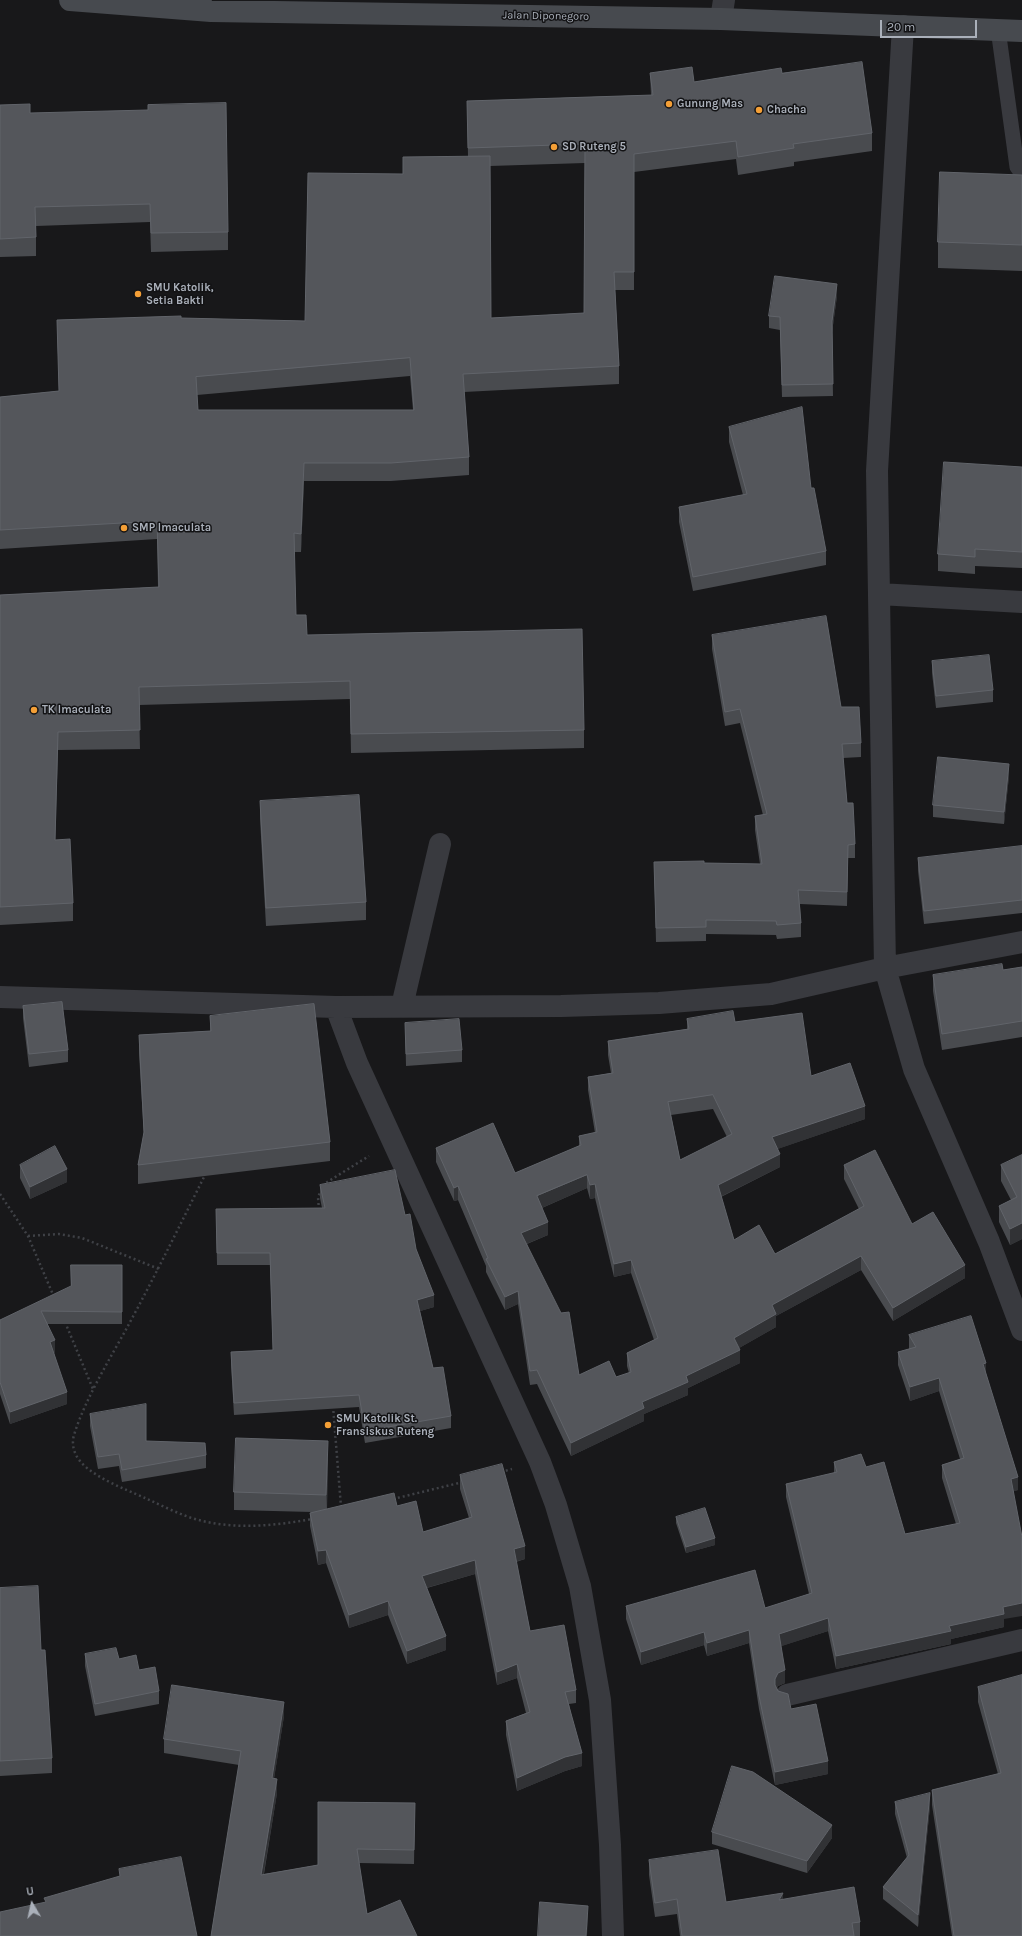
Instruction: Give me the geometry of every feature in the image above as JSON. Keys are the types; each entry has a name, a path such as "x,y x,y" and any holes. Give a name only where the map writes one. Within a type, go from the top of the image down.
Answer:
{"street":[{"name":"Jalan Diponegoro","path":"70,0 211,6 722,10 903,26 1022,31"},
{"path":"903,26 877,471 885,968 914,1069 989,1242 1022,1330"},
{"path":"879,594 1022,602"},
{"path":"402,1006 440,844"},
{"path":"0,998 336,1007 561,1006 658,1003 771,994 885,968 1022,942"},
{"path":"336,1007 357,1063 540,1462 556,1505 580,1586 600,1700 610,1845 613,1936"},
{"path":"787,1695 1022,1640"}],"lane":[{"path":"998,29 1017,167 1022,174"}],"path":[{"path":"319,1212 318,1197 324,1184 392,1142"},
{"path":"207,1171 159,1269 93,1390 74,1435 73,1445 80,1460 91,1471 120,1487 194,1519 220,1524 246,1526 317,1518"},
{"path":"0,1194 28,1236 56,1302"},
{"path":"28,1236 59,1234 82,1238 159,1269"},
{"path":"62,1316 93,1390"},
{"path":"333,1402 341,1512"},
{"path":"494,1474 540,1462"},
{"path":"387,1501 471,1480"}],"building":[{"path":"862,62 872,133 793,144 794,148 738,157 736,141 634,154 634,272 614,272 619,366 463,374 469,457 391,463 304,463 301,534 294,533 296,615 306,615 307,635 582,629 584,730 351,734 350,681 139,687 140,730 58,732 55,840 70,839 73,903 0,907 0,595 159,587 157,521 0,530 0,397 59,391 57,320 181,316 181,318 305,321 308,173 403,174 403,157 490,156 491,318 584,313 585,144 468,148 467,101 653,95 650,73 692,67 694,82 781,68 782,73","holes":["410,358 414,410 198,410 196,377"]},
{"path":"226,103 228,232 151,233 150,204 35,207 36,237 0,239 0,105 30,104 30,113 148,110 148,105"},
{"path":"940,172 1022,175 1022,245 938,242"},
{"path":"775,276 837,284 832,321 833,384 782,385 780,317 769,316"},
{"path":"802,407 811,488 814,488 826,551 693,577 679,507 747,494 729,427"},
{"path":"944,462 1022,467 1022,552 975,549 975,557 938,554"},
{"path":"826,616 841,707 859,707 861,743 842,744 847,803 853,803 855,844 848,845 847,892 798,890 801,923 777,925 776,921 706,920 706,927 656,928 654,862 704,861 704,863 762,864 755,816 767,814 740,709 725,712 712,635"},
{"path":"989,655 993,690 936,696 932,661"},
{"path":"938,757 1009,764 1004,812 933,805"},
{"path":"359,795 366,902 266,908 260,801"},
{"path":"1022,846 1022,900 924,911 918,858"},
{"path":"1002,964 1003,970 1022,967 1022,1021 942,1034 933,975"},
{"path":"62,1002 68,1050 29,1054 23,1006"},
{"path":"314,1004 330,1142 138,1165 144,1132 139,1035 211,1031 210,1016"},
{"path":"733,1011 735,1022 802,1013 811,1076 850,1063 865,1106 772,1137 780,1154 718,1185 734,1240 759,1225 775,1254 864,1206 844,1165 875,1150 912,1224 933,1212 965,1265 893,1308 861,1256 772,1305 776,1314 734,1338 740,1350 686,1376 688,1382 642,1402 644,1408 571,1443 537,1370 530,1371 518,1291 505,1297 486,1259 488,1258 458,1186 454,1188 436,1148 493,1123 515,1173 581,1145 579,1136 597,1132 588,1077 613,1073 608,1041 689,1029 687,1019","holes":["713,1095 732,1134 680,1160 668,1102","587,1175 590,1185 595,1184 614,1264 631,1260 658,1338 627,1353 631,1372 616,1377 609,1361 579,1375 569,1312 561,1313 521,1233 548,1222 537,1196"]},
{"path":"459,1019 462,1050 406,1054 405,1023"},
{"path":"55,1146 67,1169 30,1187 20,1165"},
{"path":"1022,1155 1022,1223 1010,1229 999,1206 1017,1197 1001,1165"},
{"path":"395,1170 405,1215 410,1214 416,1249 434,1295 417,1300 433,1368 443,1367 451,1416 365,1431 359,1395 234,1403 231,1352 273,1350 270,1253 217,1253 216,1209 325,1208 320,1185"},
{"path":"71,1265 122,1265 122,1312 41,1311 55,1340 50,1342 67,1392 10,1412 0,1382 0,1320 71,1286"},
{"path":"971,1316 986,1363 983,1364 1018,1477 1011,1479 1022,1537 1022,1603 1003,1607 1004,1614 949,1626 951,1631 836,1656 828,1618 779,1634 785,1670 778,1673 775,1679 775,1685 778,1691 788,1694 791,1709 816,1704 828,1761 775,1772 759,1696 749,1630 707,1643 704,1632 641,1652 626,1606 755,1570 765,1608 812,1593 786,1484 837,1472 834,1462 861,1454 866,1467 884,1462 905,1534 960,1523 942,1465 964,1458 939,1378 910,1387 898,1352 916,1347 909,1335"},
{"path":"146,1404 146,1441 205,1443 206,1455 122,1470 119,1454 98,1457 90,1414"},
{"path":"236,1438 328,1441 326,1495 234,1492"},
{"path":"502,1464 525,1546 514,1549 530,1631 564,1625 576,1690 565,1692 582,1753 565,1757 517,1778 506,1721 530,1712 517,1664 497,1672 475,1560 422,1576 446,1636 407,1651 388,1601 349,1615 326,1550 318,1551 310,1513 394,1493 397,1506 416,1501 423,1532 472,1517 460,1475"},
{"path":"705,1508 715,1538 686,1547 676,1517"},
{"path":"38,1586 41,1650 45,1650 52,1758 0,1761 0,1588"},
{"path":"116,1648 119,1659 136,1655 139,1670 155,1667 159,1691 95,1704 85,1654"},
{"path":"1022,1675 1022,1936 954,1936 932,1790 1001,1773 978,1687"},
{"path":"172,1685 284,1702 272,1778 277,1779 261,1875 318,1865 318,1802 415,1803 414,1850 357,1849 367,1914 400,1900 417,1936 211,1936 241,1751 164,1739"},
{"path":"732,1766 753,1772 832,1825 807,1861 712,1832"},
{"path":"930,1793 918,1915 883,1887 909,1855 895,1802"},
{"path":"718,1850 726,1902 783,1893 779,1900 854,1887 860,1922 852,1923 854,1936 682,1936 677,1899 655,1903 649,1860"},
{"path":"181,1857 197,1936 0,1936 0,1912 46,1902 44,1898 120,1876 119,1869"},
{"path":"540,1902 588,1906 586,1936 538,1936"}],"place":[{"name":"Gunung Mas","path":"669,104"},
{"name":"Chacha","path":"759,110"},
{"name":"SD Ruteng 5","path":"554,147"},
{"name":"SMU Katolik, Setia Bakti","path":"138,294"},
{"name":"SMP Imaculata","path":"124,528"},
{"name":"TK Imaculata","path":"34,710"},
{"name":"SMU Katolik St. Fransiskus Ruteng","path":"328,1425"}]}
